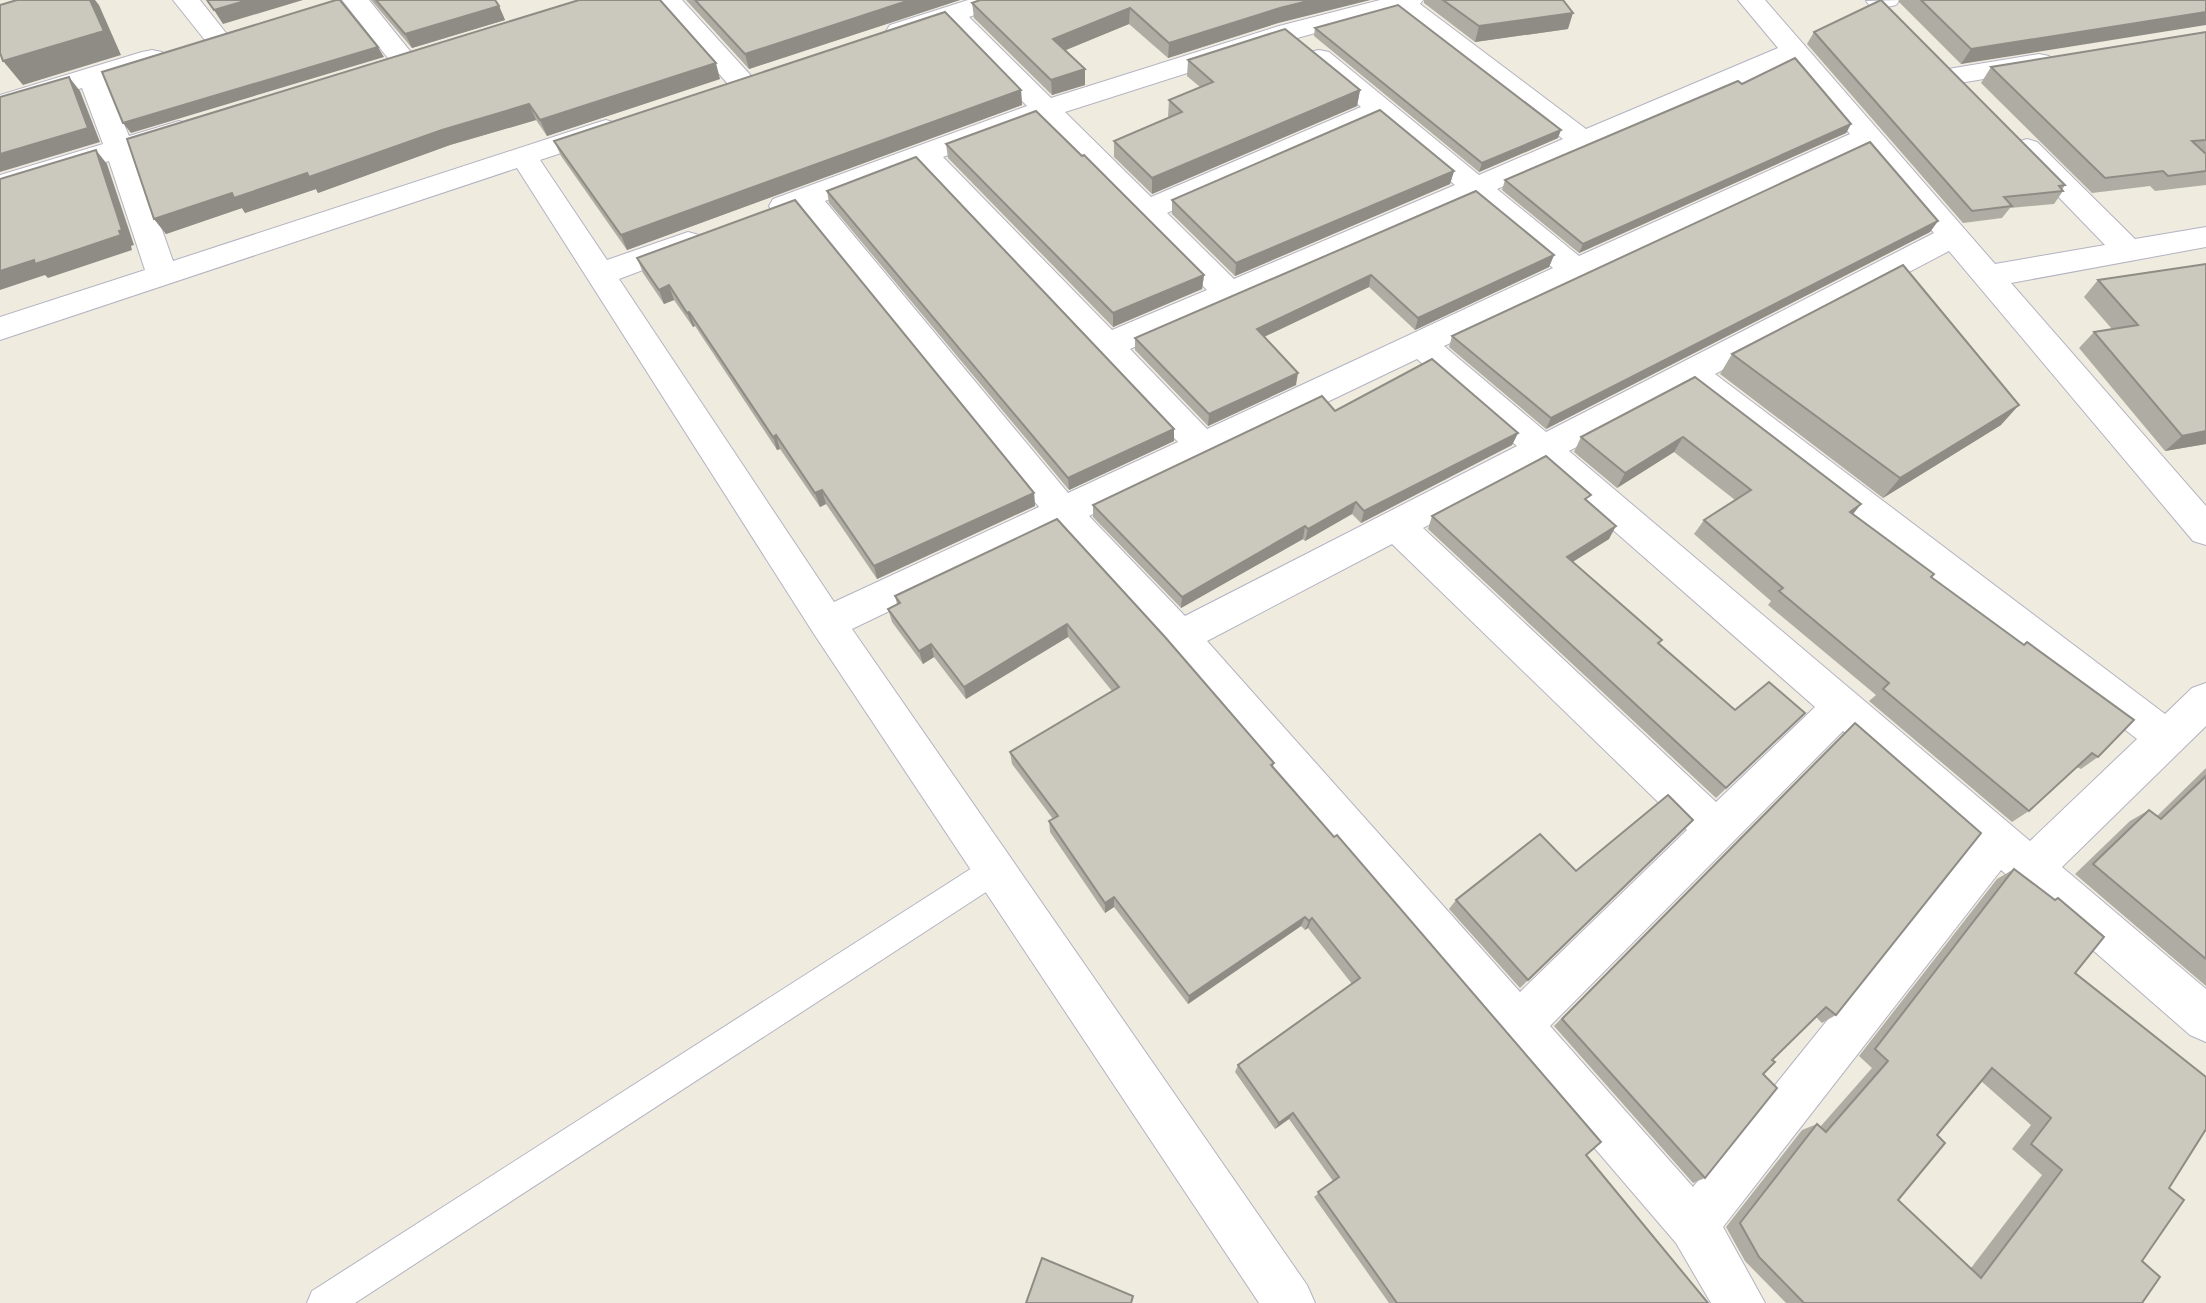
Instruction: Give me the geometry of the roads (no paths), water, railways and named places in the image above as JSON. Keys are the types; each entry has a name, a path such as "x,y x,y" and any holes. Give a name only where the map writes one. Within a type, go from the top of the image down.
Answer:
{"street":[{"path":"0,104 207,41 186,0"},
{"path":"355,0 405,61"},
{"path":"668,0 744,84"},
{"path":"873,40 994,0"},
{"path":"754,217 1046,109 1288,32 1402,0 1583,141"},
{"path":"1751,0 1987,276 2192,495 2206,531"},
{"path":"951,14 1229,293"},
{"path":"1288,32 1576,270"},
{"path":"1108,345 1794,51"},
{"path":"1954,76 2064,58"},
{"path":"91,76 119,148 162,275"},
{"path":"1147,210 1381,109"},
{"path":"0,329 627,122"},
{"path":"0,185 197,125"},
{"path":"2012,134 2129,251"},
{"path":"827,624 1576,270 1868,137"},
{"path":"924,155 1203,446"},
{"path":"523,156 827,624 1289,1303"},
{"path":"806,198 1063,512 1180,638 1694,1225 1739,1303"},
{"path":"598,275 715,232"},
{"path":"1180,638 1953,236"},
{"path":"1987,276 2206,237"},
{"path":"1421,344 2206,1018"},
{"path":"1690,373 2166,738"},
{"path":"1395,524 1715,829"},
{"path":"1694,1225 2014,854 2166,738 2206,700"},
{"path":"1518,1025 1842,706"}],"lane":[{"path":"324,1303 996,869"}]}
